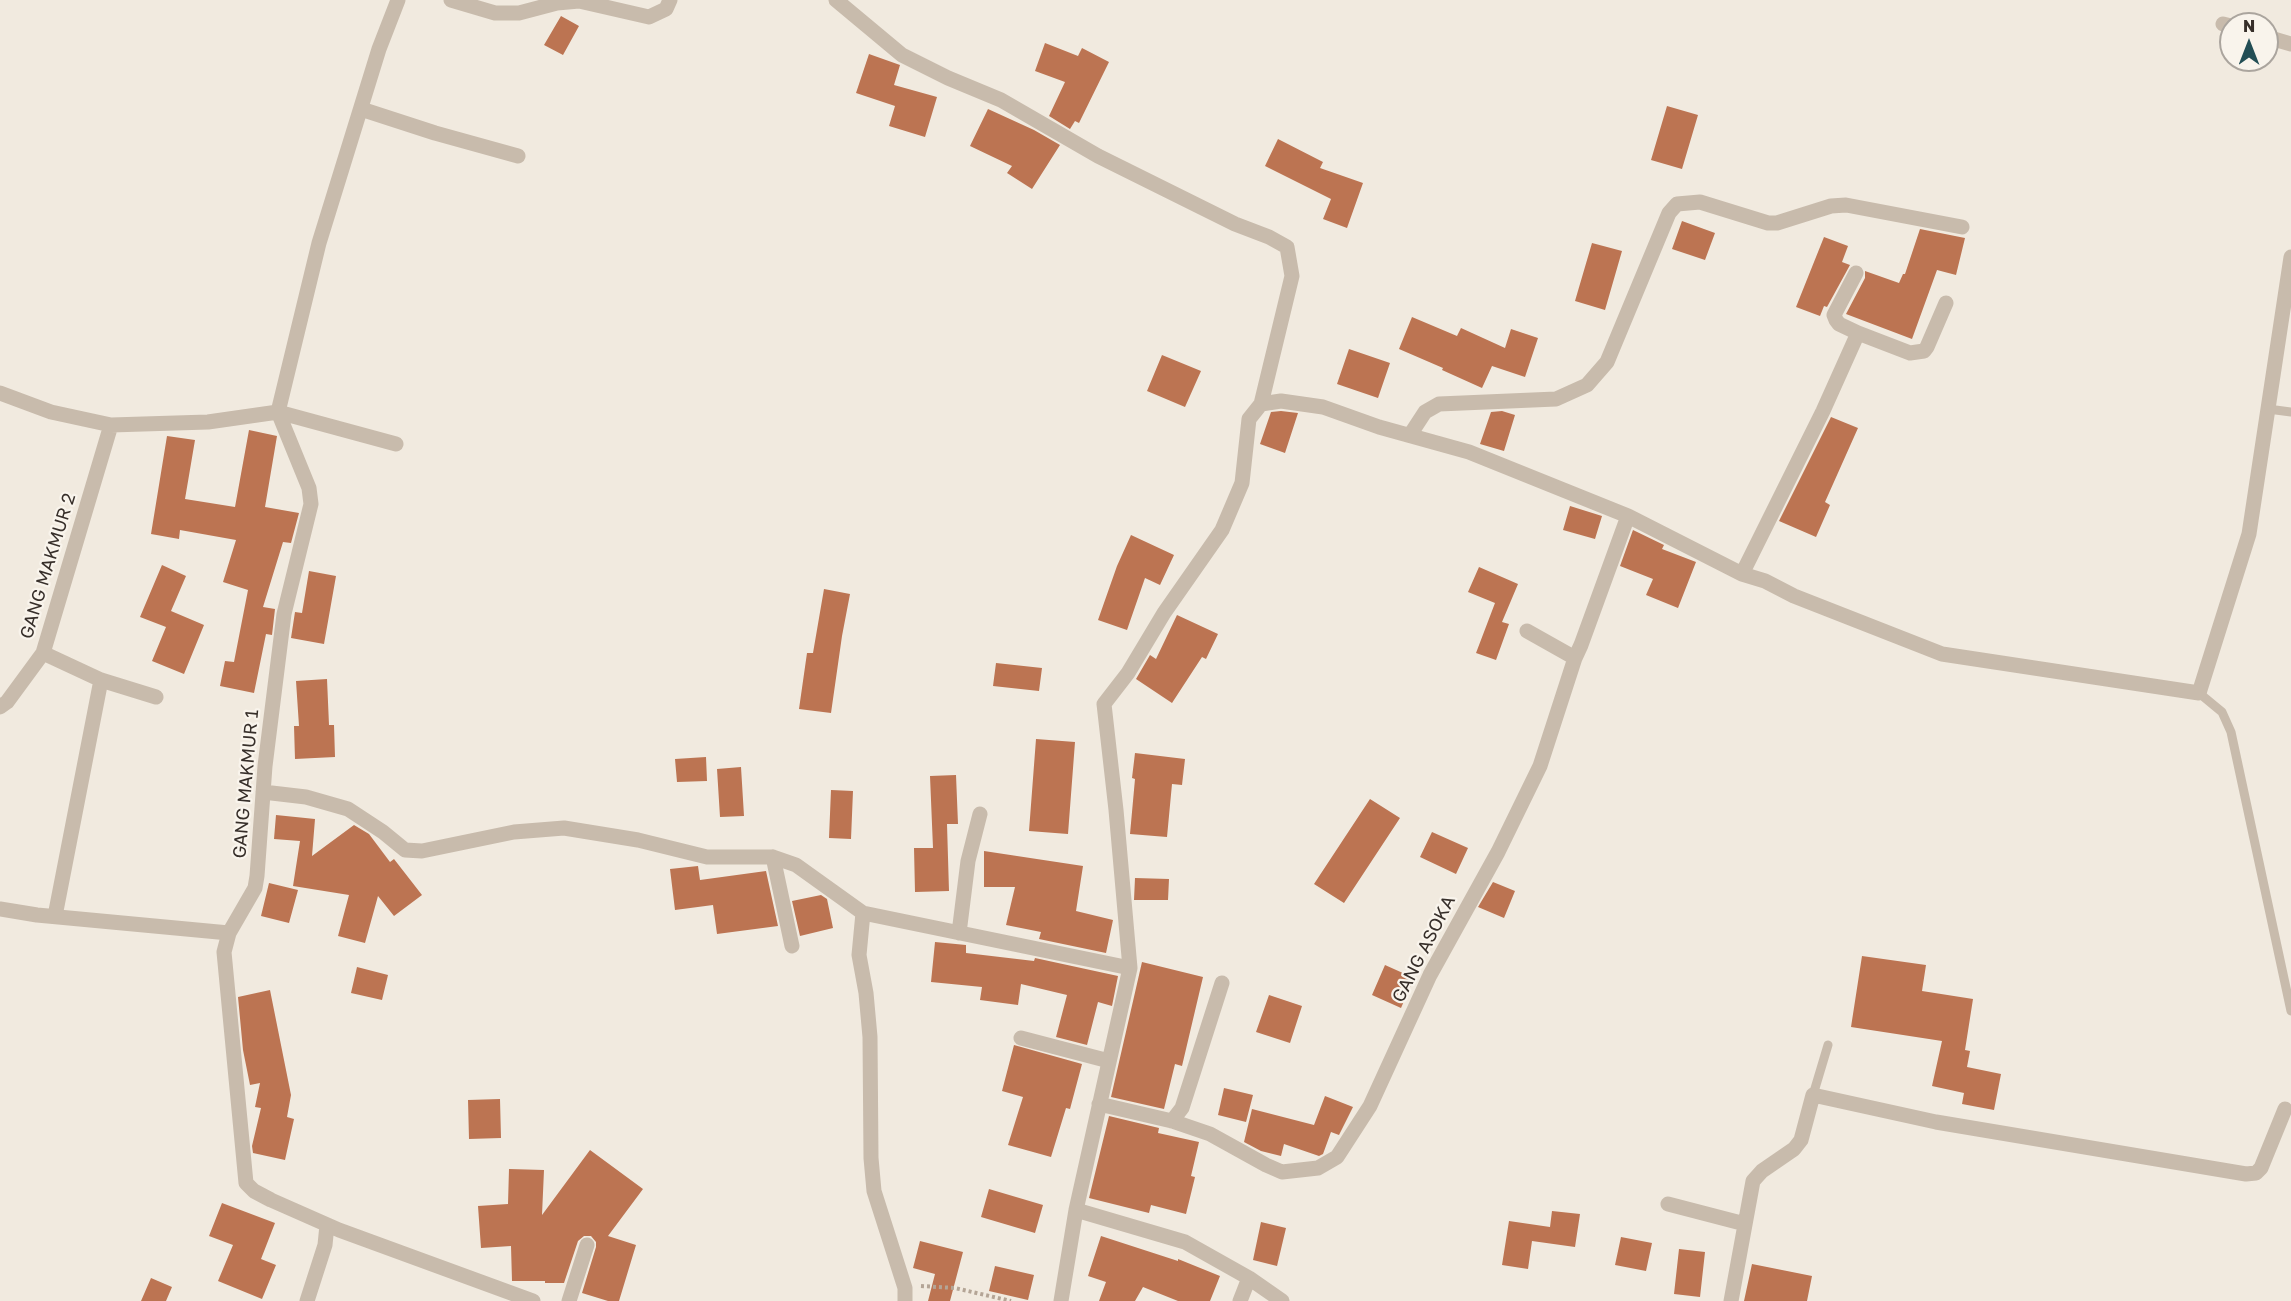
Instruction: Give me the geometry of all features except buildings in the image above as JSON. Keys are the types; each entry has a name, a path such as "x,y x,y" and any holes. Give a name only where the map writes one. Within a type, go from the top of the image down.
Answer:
{"street":[{"path":"278,412 320,243 379,49 398,0"},
{"path":"451,0 495,13 519,13 557,3 579,1 649,17 666,9 670,0"},
{"path":"836,0 902,55 948,78 1001,100 1098,156 1235,224 1269,237 1287,247 1292,276 1261,404 1249,419 1242,483 1222,530 1164,613 1128,673 1104,704 1130,968 1076,1210 1061,1301"},
{"path":"361,109 518,156"},
{"path":"1410,435 1425,412 1439,404 1556,399 1587,385 1607,362 1669,213 1677,204 1700,202 1768,223 1777,223 1831,206 1846,205 1962,226"},
{"path":"1261,404 1281,401 1323,407 1469,452 1628,516 1742,574 1942,654 2199,693 2249,534 2291,257"},
{"path":"1856,273 1834,315 1839,324 1910,353 1924,351 1927,347 1946,303"},
{"path":"1742,574 1858,333"},
{"path":"0,393 51,412 111,425 208,422 278,412 396,444"},
{"name":"GANG MAKMUR 1","path":"229,933 255,888 263,792 284,614 311,504 309,488 278,412"},
{"name":"GANG MAKMUR 2","path":"0,706 7,702 43,653 111,425"},
{"name":"GANG ASOKA","path":"1099,1104 1172,1121 1210,1134 1266,1166 1282,1172 1318,1168 1337,1157 1370,1106 1430,975 1498,852 1540,766 1575,658 1628,516"},
{"path":"1527,632 1575,658"},
{"path":"43,653 101,680 156,697"},
{"path":"55,916 101,680"},
{"path":"263,792 306,797 348,809 405,850 422,851 514,832 564,828 638,840 707,857 773,857 796,866 863,913 1130,968"},
{"path":"960,933 968,861 980,814"},
{"path":"773,857 792,945"},
{"path":"0,909 229,933 225,952 225,973 246,1183 254,1191 271,1200 327,1225 532,1301"},
{"path":"863,913 859,955 866,993 870,1037 869,1088 874,1191 905,1294"},
{"path":"1172,1121 1182,1108 1222,983"},
{"path":"1021,1038 1108,1061"},
{"path":"1731,1301 1753,1181 1762,1171 1794,1149 1801,1140 1813,1095 1936,1122 2246,1174 2256,1173 2261,1168 2285,1109"},
{"path":"1668,1204 1745,1224"},
{"path":"1076,1210 1185,1242 1249,1278 1282,1301"},
{"path":"307,1301 325,1245 327,1225"},
{"path":"569,1301 587,1245"},
{"path":"1240,1301 1249,1278"}],"lane":[{"path":"2268,409 2291,412"},
{"path":"2199,693 2222,712 2231,732 2291,1011"},
{"path":"1813,1095 1828,1045"}],"path":[{"path":"905,1294 924,1285 955,1288 1011,1301"}]}
